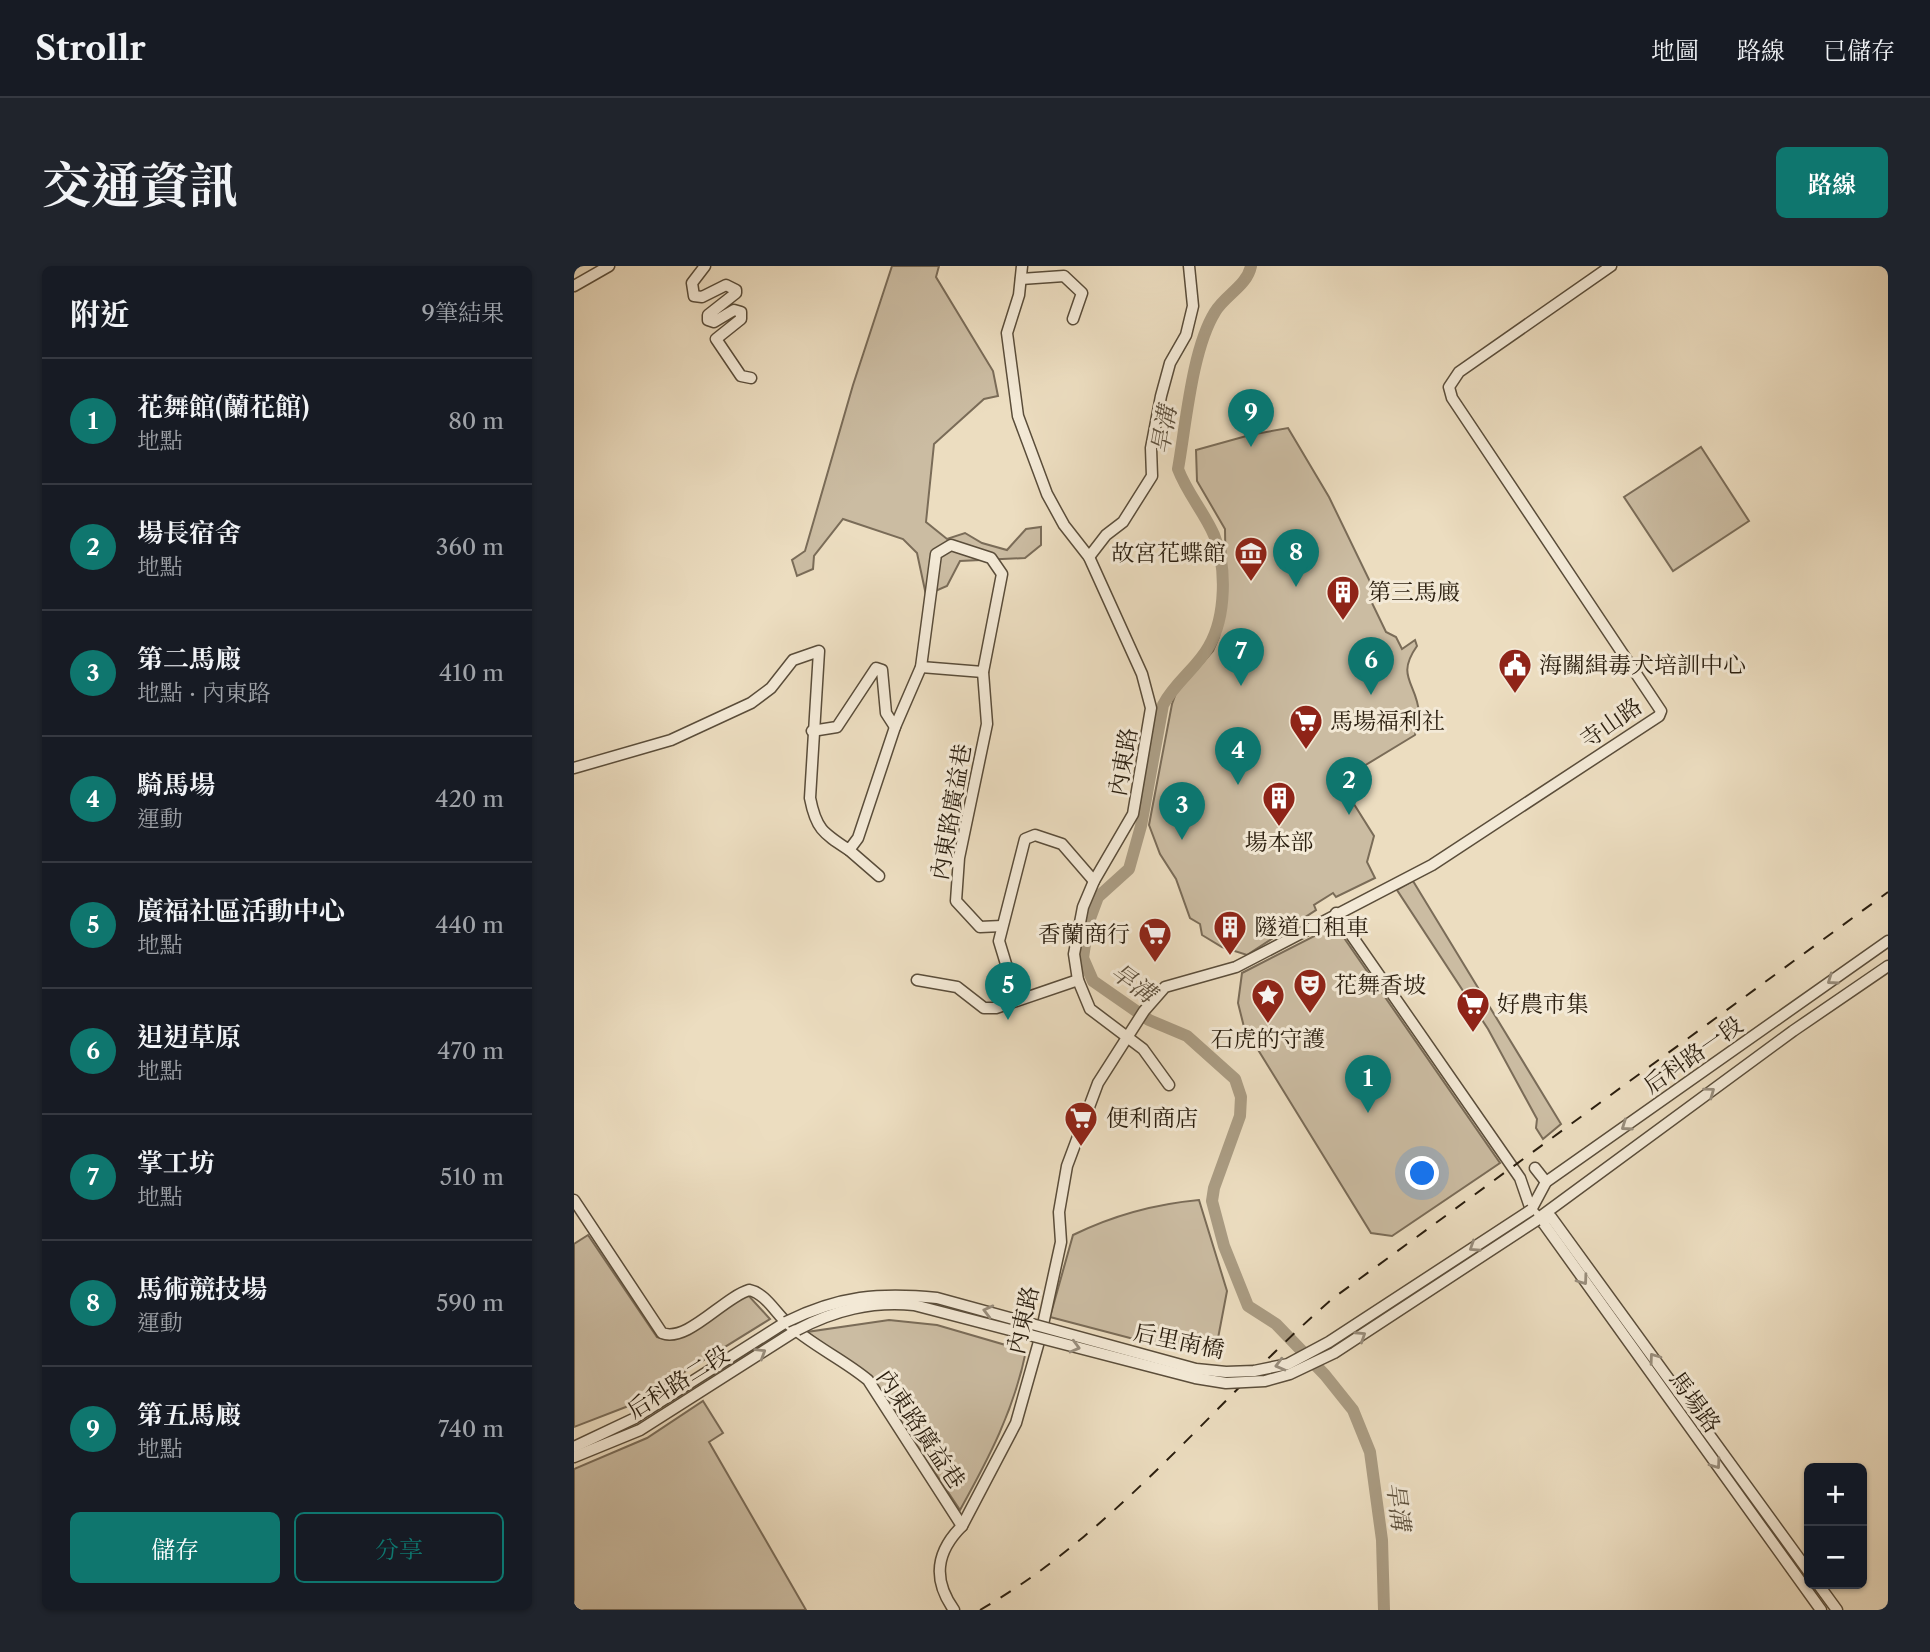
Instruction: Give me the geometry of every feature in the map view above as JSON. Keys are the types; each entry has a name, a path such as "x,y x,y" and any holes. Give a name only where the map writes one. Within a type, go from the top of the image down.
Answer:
{"street":[{"path":"574,286 609,266"},
{"path":"705,266 692,283 694,296 702,298 726,285 736,290 736,293 708,315 708,320 714,322 734,310 741,312 741,319 716,339 741,376 751,378"},
{"name":"內東路","path":"1022,266 1007,333 1018,416 1054,510 1089,557 1142,674 1151,708 1133,814 1094,881 1076,932 1074,954 1078,980 1090,1009 1126,1037"},
{"path":"1089,557 1106,535 1123,522 1152,476 1151,448 1161,396 1170,363 1186,335 1193,306 1189,266"},
{"name":"寺山路","path":"1136,1023 1165,987 1236,967 1444,858 1659,716 1661,711 1452,398 1449,387 1459,372 1612,266"},
{"path":"1021,279 1064,276 1082,293 1073,320"},
{"name":"內東路廣益巷","path":"849,850 858,838 895,727 920,667 936,554 951,545 991,558 1002,574 983,672 987,724 959,858 956,901 980,927 1002,926"},
{"path":"574,768 671,740 751,703 771,688 793,660 819,651 810,798 814,820 823,833 849,850 879,876"},
{"path":"920,667 983,672"},
{"path":"812,731 836,727 876,668 881,670 886,713 895,727"},
{"path":"1017,1000 999,940 1025,839 1035,835 1062,844 1094,881"},
{"name":"馬場路","path":"1336,913 1520,1178 1537,1220 1544,1224 1821,1610"},
{"name":"后科路一段","path":"1531,1210 1546,1182 1888,941"},
{"name":"后科路一段","path":"1537,1220 1793,1031 1888,966"},
{"path":"917,980 957,988 984,1008 996,1008 1078,980"},
{"name":"內東路","path":"951,1606 940,1585 943,1552 949,1539 962,1525 1016,1423 1040,1338 1061,1242 1059,1212 1067,1166 1098,1083 1136,1023"},
{"path":"1126,1037 1143,1049 1169,1085"},
{"path":"1535,1168 1546,1182"},
{"name":"內東路廣益巷","path":"574,1200 662,1334 670,1336 684,1332 733,1296 749,1290 761,1296 786,1322 868,1380 962,1525"},
{"name":"后里南橋","path":"786,1322 820,1305 897,1294 937,1298 1196,1369 1254,1371 1288,1364 1329,1342 1531,1210"},
{"name":"馬場路","path":"1537,1220 1550,1217 1804,1565"},
{"name":"后里南橋","path":"797,1330 859,1306 888,1303 914,1305 1195,1378 1226,1383 1265,1381 1290,1374 1334,1353 1537,1220"},
{"name":"后科路二段","path":"574,1447 633,1419 786,1322"},
{"name":"后科路二段","path":"574,1457 640,1430 797,1330"},
{"path":"1822,1589 1837,1610"}],"shaded area":[{"path":"892,266 939,266 936,277 993,371 998,396 984,399 934,444 926,522 947,539 965,533 982,543 1007,550 1026,529 1041,527 1041,545 1025,558 960,561 947,586 926,595 917,553 903,539 843,519 814,556 813,569 797,576 792,560 805,551 853,385"},
{"path":"1288,428 1329,497 1376,594 1372,603 1386,632 1396,637 1402,649 1415,640 1417,646 1407,673 1419,716 1415,735 1364,766 1370,776 1347,793 1374,836 1367,862 1375,878 1336,897 1333,893 1314,905 1316,910 1247,955 1222,947 1202,935 1200,924 1190,918 1176,879 1160,854 1149,825 1172,704 1176,693 1213,651 1219,637 1226,597 1225,529 1197,481 1196,450"},
{"path":"1701,447 1749,521 1673,571 1624,497"},
{"path":"1413,881 1561,1124 1543,1139 1536,1128 1537,1119 1488,1029 1397,890"},
{"path":"1326,930 1342,935 1500,1163 1392,1236 1371,1233 1244,1027 1238,1003 1242,973"},
{"path":"1199,1200 1227,1291 1215,1354 1130,1338 1050,1317 1073,1235 1135,1212"},
{"path":"588,1235 657,1337 669,1340 737,1297 748,1295 770,1319 631,1405 574,1427 574,1244"},
{"path":"889,1320 937,1325 1026,1351 1015,1393 999,1433 960,1510 871,1377 807,1332"},
{"path":"703,1401 723,1433 709,1442 806,1610 574,1610 574,1469 647,1438"}],"waterway":[{"name":"旱溝","path":"1251,266 1245,279 1219,306 1207,328 1195,366 1178,469 1218,547 1223,576 1219,621 1204,654 1163,705 1141,826 1129,869 1098,897 1088,924 1083,958 1093,981 1149,1020 1187,1036 1235,1079 1241,1097 1240,1116 1214,1188 1212,1201 1224,1246 1248,1306 1276,1324 1325,1375 1353,1410 1370,1452 1382,1540 1384,1610"}],"railway":[{"path":"980,1610 1077,1543 1164,1464 1332,1299 1888,892"}],"place":[{"name":"第五馬廄","path":"1251,447"},
{"name":"故宮花蝶館","path":"1251,583"},
{"name":"馬術競技場","path":"1296,587"},
{"name":"第三馬廄","path":"1343,622"},
{"name":"掌工坊","path":"1241,686"},
{"name":"𨑨迌草原","path":"1371,695"},
{"name":"海關緝毒犬培訓中心","path":"1515,695"},
{"name":"馬場福利社","path":"1306,751"},
{"name":"騎馬場","path":"1238,785"},
{"name":"場長宿舍","path":"1349,815"},
{"name":"場本部","path":"1279,828"},
{"name":"第二馬廄","path":"1182,840"},
{"name":"隧道口租車","path":"1230,957"},
{"name":"香蘭商行","path":"1155,964"},
{"name":"花舞香坡","path":"1310,1015"},
{"name":"廣福社區活動中心","path":"1008,1020"},
{"name":"石虎的守護","path":"1268,1025"},
{"name":"好農市集","path":"1473,1034"},
{"name":"花舞館(蘭花館)","path":"1368,1113"},
{"name":"便利商店","path":"1081,1148"}]}
